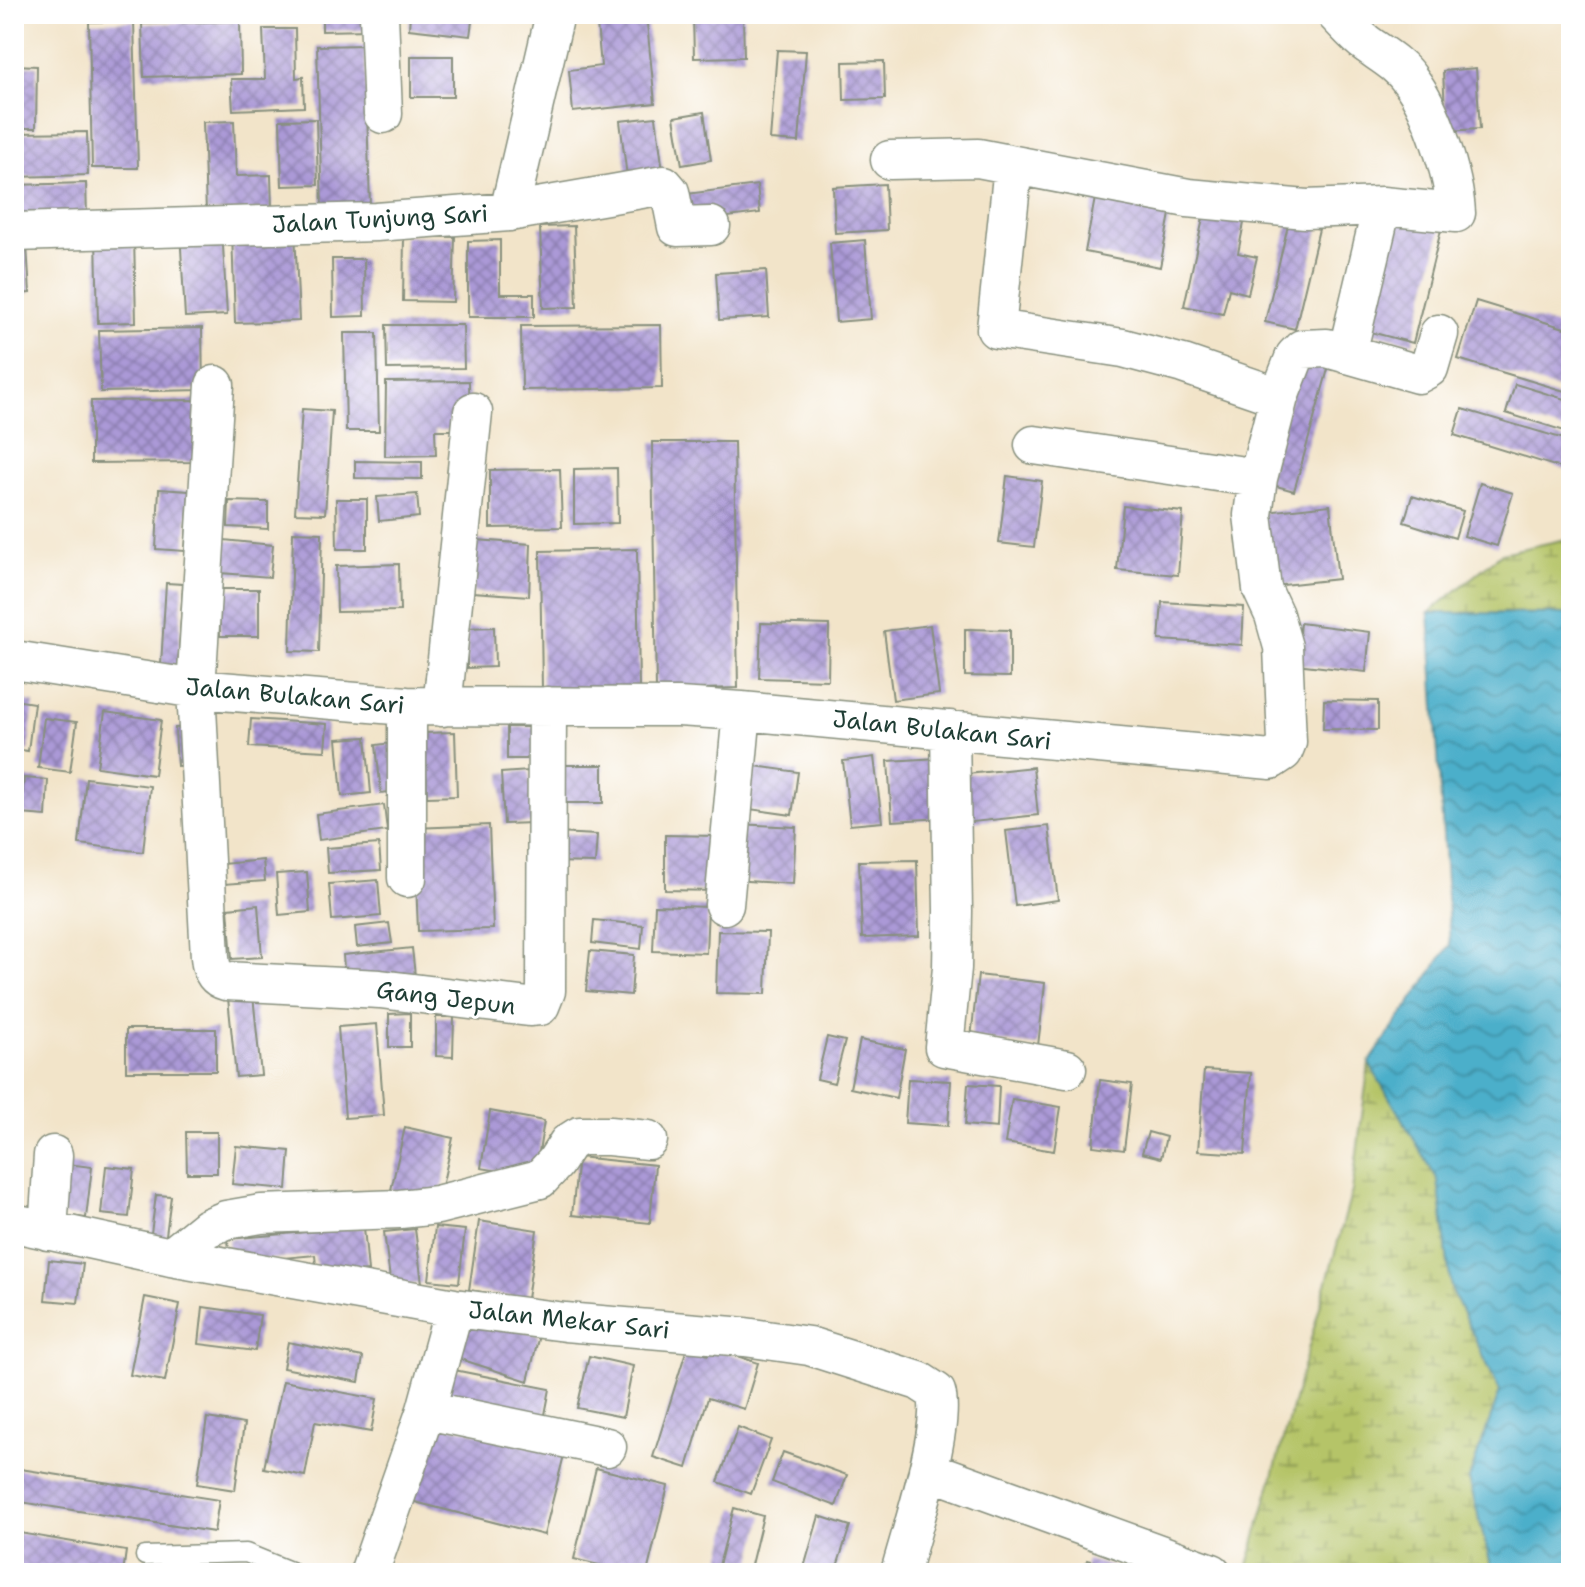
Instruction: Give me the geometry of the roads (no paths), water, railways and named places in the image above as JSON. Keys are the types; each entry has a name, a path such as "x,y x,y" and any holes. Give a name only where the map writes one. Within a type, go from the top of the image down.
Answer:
{"street":[{"path":"379,14 383,114"},
{"path":"509,212 555,14"},
{"path":"890,160 978,158 1188,198 1306,209 1382,206 1456,213 1455,190 1425,105 1409,78 1387,56 1365,43 1336,14"},
{"path":"1013,166 996,329 1123,348 1183,364 1279,397"},
{"name":"Jalan Tunjung Sari","path":"14,232 376,222 509,212 664,185 670,192 677,227 711,226"},
{"path":"1347,354 1382,206"},
{"name":"Jalan Bulakan Sari","path":"14,660 196,689 424,706 678,707 742,711 1216,756 1263,760 1277,757 1286,748 1288,732 1283,647 1274,615 1262,589 1253,515 1258,478 1279,397 1299,351 1319,346 1421,374 1432,363 1439,334"},
{"path":"196,689 215,385"},
{"path":"407,878 424,706 473,412"},
{"path":"1034,445 1258,478"},
{"name":"Gang Jepun","path":"196,689 210,957 214,973 226,981 380,989 529,1007 540,1006 546,991 547,706"},
{"path":"724,905 742,711"},
{"path":"950,730 952,968 944,1047 1067,1069"},
{"path":"171,1257 207,1228 226,1220 261,1214 437,1205 540,1179 568,1143 579,1136 648,1140"},
{"path":"31,1227 53,1155"},
{"name":"Jalan Mekar Sari","path":"31,1227 171,1257 454,1308 809,1346 919,1381 936,1392 939,1407 928,1470 900,1573"},
{"path":"369,1573 426,1410 454,1308"},
{"path":"426,1410 607,1447"},
{"path":"928,1470 1212,1573"}],"lane":[{"path":"145,1556 246,1553 295,1573"}],"water":[{"path":"1429,613 1571,614 1571,1573 1493,1573 1469,1479 1500,1391 1451,1288 1438,1180 1369,1063 1450,945"}]}
